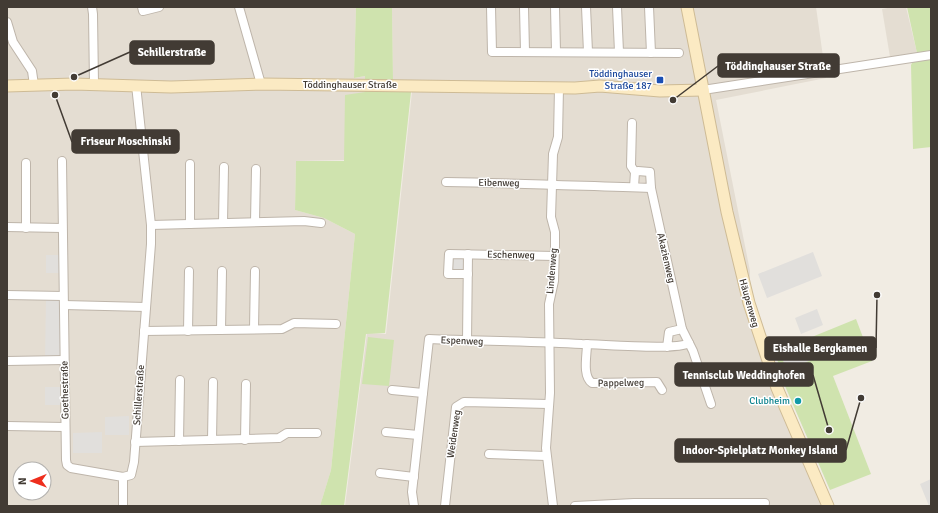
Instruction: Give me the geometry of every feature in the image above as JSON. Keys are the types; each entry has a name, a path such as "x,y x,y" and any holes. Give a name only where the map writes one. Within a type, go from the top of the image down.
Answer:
{"street":[{"path":"92,7 94,84"},
{"path":"142,7 143,11 159,7"},
{"path":"239,7 261,84"},
{"path":"491,7 492,52 679,52"},
{"path":"524,7 525,52"},
{"path":"555,7 556,52"},
{"path":"586,7 588,52"},
{"path":"617,7 619,52"},
{"path":"649,7 651,53"},
{"name":"Häupenweg","path":"687,7 732,234 749,303 777,388 828,506"},
{"path":"7,22 13,42 32,71 34,84"},
{"name":"Töddinghauser Straße","path":"7,86 34,84 94,84 171,87 261,84 559,88 607,86 660,91 703,90 931,55"},
{"name":"Schillerstraße","path":"123,477 132,473 146,307 151,225 136,85"},
{"name":"Lindenweg","path":"553,506 546,456 550,364 549,304 554,281 555,232 551,217 553,154 558,137 559,88"},
{"path":"632,123 631,166 635,172 634,188"},
{"name":"Goethestraße","path":"62,161 64,360 68,465 123,477"},
{"path":"26,163 26,228"},
{"path":"190,164 190,224"},
{"path":"223,223 224,168"},
{"path":"256,169 256,222"},
{"name":"Akazienweg","path":"635,172 650,172 651,188 682,329 693,351 711,404"},
{"name":"Eibenweg","path":"446,182 552,184"},
{"path":"552,184 651,188"},
{"path":"151,225 256,222 321,223"},
{"path":"7,227 62,228"},
{"name":"Eschenweg","path":"468,274 448,274 449,254 554,256"},
{"path":"467,341 468,254"},
{"path":"188,331 189,271"},
{"path":"221,330 222,271"},
{"path":"254,271 254,329"},
{"path":"7,295 63,296"},
{"path":"64,305 146,307"},
{"path":"144,331 282,329 294,323 336,324"},
{"path":"667,347 669,332 682,329"},
{"name":"Espenweg","path":"414,506 412,492 430,340 549,343"},
{"path":"549,343 667,347 680,347 689,344"},
{"name":"Pappelweg","path":"587,344 586,375 588,380 592,383 657,382 662,390"},
{"path":"7,360 64,360"},
{"path":"179,441 180,380"},
{"path":"212,440 213,382"},
{"path":"245,440 246,384"},
{"path":"392,390 423,393"},
{"name":"Weidenweg","path":"445,506 456,407 460,403 548,404"},
{"path":"7,426 66,426"},
{"path":"386,432 418,435"},
{"path":"135,442 245,440 280,438 287,433 317,433"},
{"path":"489,454 546,456"},
{"path":"380,473 414,477"},
{"path":"122,506 123,477"},
{"path":"575,506 600,504 689,505 765,503"}],"shaded area":[{"path":"7,7 356,7 354,78 365,76 365,93 345,160 296,161 295,210 324,218 355,234 331,470 320,506 7,506"},
{"path":"392,7 816,7 826,78 716,100 750,271 750,301 757,329 831,506 345,506 367,333 386,334 412,92 393,82"},
{"path":"906,7 917,53 890,57 882,9"},
{"path":"813,252 822,276 767,298 758,274"},
{"path":"46,255 59,255 59,273 46,273"},
{"path":"458,257 463,259 465,264 463,269 458,271 453,269 451,264 453,259"},
{"path":"46,298 60,298 60,359 45,359"},
{"path":"817,309 823,325 801,334 795,318"},
{"path":"807,343 814,359 787,370 780,354"},
{"path":"45,387 61,387 61,405 45,405"},
{"path":"129,416 129,435 105,435 105,417"},
{"path":"102,432 102,453 73,453 73,433"},
{"path":"931,479 931,506 929,506 920,484"}],"green space":[{"path":"356,7 392,7 393,80 411,92 385,333 366,334 344,506 320,506 331,470 355,234 324,218 295,210 296,161 344,161 345,95 365,92 365,76 354,78"},
{"path":"907,7 931,7 931,147 913,149 911,65 917,53"},
{"path":"856,319 872,361 833,376 871,474 830,490 785,386 775,352"},
{"path":"368,337 394,340 389,386 362,384"}],"place":[{"name":"Schillerstraße","path":"74,77"},
{"name":"Töddinghauser Straße 187","path":"660,80"},
{"name":"Friseur Moschinski","path":"55,95"},
{"name":"Töddinghauser Straße","path":"673,100"},
{"name":"Eishalle Bergkamen","path":"877,295"},
{"name":"Indoor-Spielplatz Monkey Island","path":"861,398"},
{"name":"Clubheim","path":"798,401"},
{"name":"Tennisclub Weddinghofen","path":"829,430"}]}
